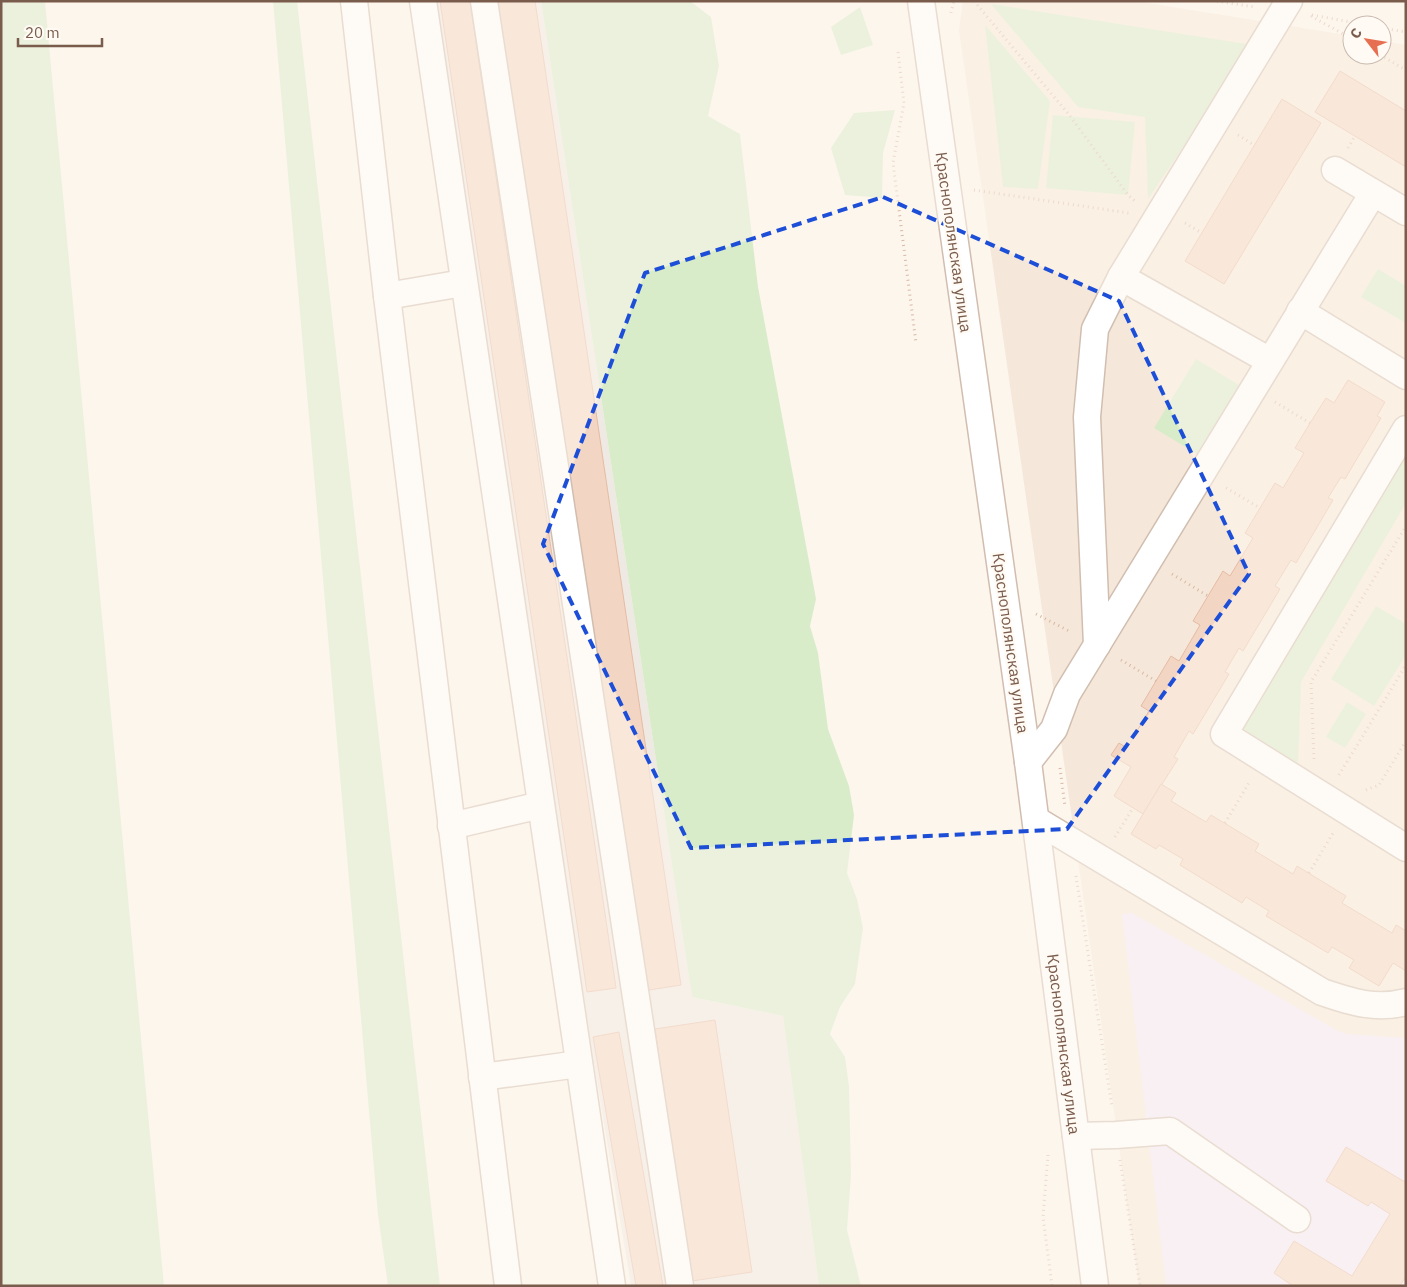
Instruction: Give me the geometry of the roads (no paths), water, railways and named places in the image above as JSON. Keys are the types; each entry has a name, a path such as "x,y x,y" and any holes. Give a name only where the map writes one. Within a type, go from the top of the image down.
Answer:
{"street":[{"path":"354,1 387,296 508,1286"},
{"path":"423,1 612,1286"},
{"path":"484,1 680,1286"},
{"name":"Краснополянская улица","path":"921,1 1036,820 1095,1286"},
{"path":"1097,645 1086,417 1095,329 1121,277 1158,218 1299,8"},
{"path":"1335,170 1406,212"},
{"path":"1028,762 1054,729 1067,694 1373,193"},
{"path":"1121,277 1270,360"},
{"path":"387,296 463,283"},
{"path":"1300,311 1406,376"},
{"path":"1406,429 1224,734 1263,758 1344,800 1406,848"},
{"path":"452,826 541,805"},
{"path":"1036,820 1322,992 1352,1002 1373,1006 1406,1002"},
{"path":"482,1077 579,1064"},
{"path":"1076,1136 1116,1136 1170,1131 1297,1219"}]}
